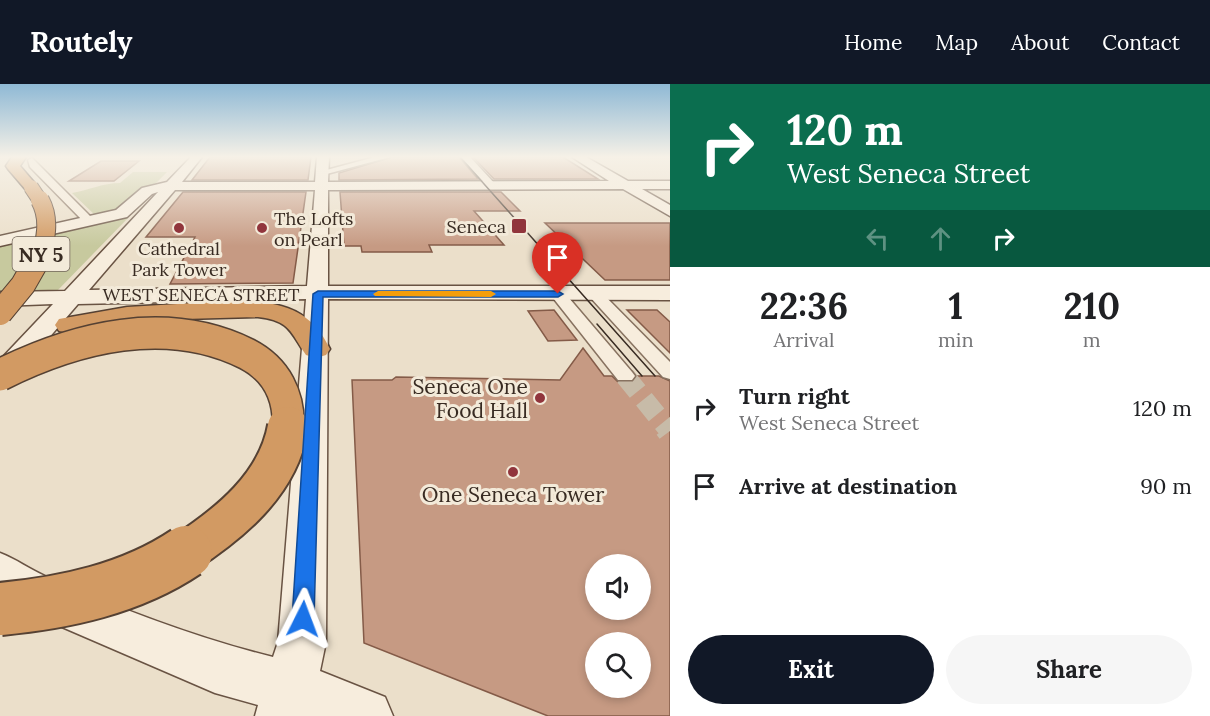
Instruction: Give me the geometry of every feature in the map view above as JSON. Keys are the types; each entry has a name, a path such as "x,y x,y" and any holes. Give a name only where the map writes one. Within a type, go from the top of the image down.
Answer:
{"highway":[{"name":"NY 5","path":"17,257 25,238 28,220 23,188"},
{"name":"NY 5","path":"0,313 32,271 45,242 47,223 45,210 23,188"},
{"path":"0,354 68,325 100,317 172,310 256,310 286,316 309,332 316,349"},
{"path":"0,376 48,352 83,342 123,335 181,334 211,339 241,349 266,365 281,384 288,410 286,439 276,466 251,500 223,527 188,552 145,574 84,596 24,608 0,609"}],"street":[{"path":"54,186 89,221"},
{"path":"121,214 147,191 170,186"},
{"path":"0,376 172,186"},
{"path":"286,702 302,642 322,186"},
{"path":"628,186 670,211"},
{"path":"0,241 121,214 146,214"},
{"name":"WEST SENECA STREET","path":"0,299 291,292 318,294 670,294"},
{"path":"558,294 625,376"},
{"path":"589,294 670,373"},
{"path":"0,573 27,590 215,668 286,702 337,703 366,716"}],"green space":[{"path":"98,186 147,186 138,190 118,209 95,215 72,193"},
{"path":"128,218 58,290 0,291 0,246"}],"building":[{"path":"183,192 306,192 293,283 170,284 195,237 146,237"},
{"path":"340,192 501,192 520,211 474,211 504,245 429,245 432,252 362,252 361,246 344,246"},
{"path":"545,223 670,223 670,280 605,280"},
{"path":"554,310 577,340 548,341 528,311"},
{"path":"627,310 657,310 670,322 670,353"},
{"name":"One Seneca Tower","path":"583,348 604,376 612,376 618,382 632,382 637,376 659,376 670,381 670,716 548,716 364,643 352,380 392,380 396,377 560,380"}],"tunnel":[{"path":"625,376 668,429"},
{"path":"667,427 670,431"}],"tram line":[{"path":"486,186 655,376"},
{"path":"597,324 642,376"}],"slow traffic":[{"path":"378,294 491,294"}],"place":[{"name":"Seneca","path":"519,226"},
{"name":"Cathedral Park Tower","path":"179,228"},
{"name":"The Lofts on Pearl","path":"262,228"},
{"name":"Seneca One Food Hall","path":"540,398"},
{"name":"One Seneca Tower","path":"513,472"}],"route":[{"path":"303,619 318,294 558,294"}]}
